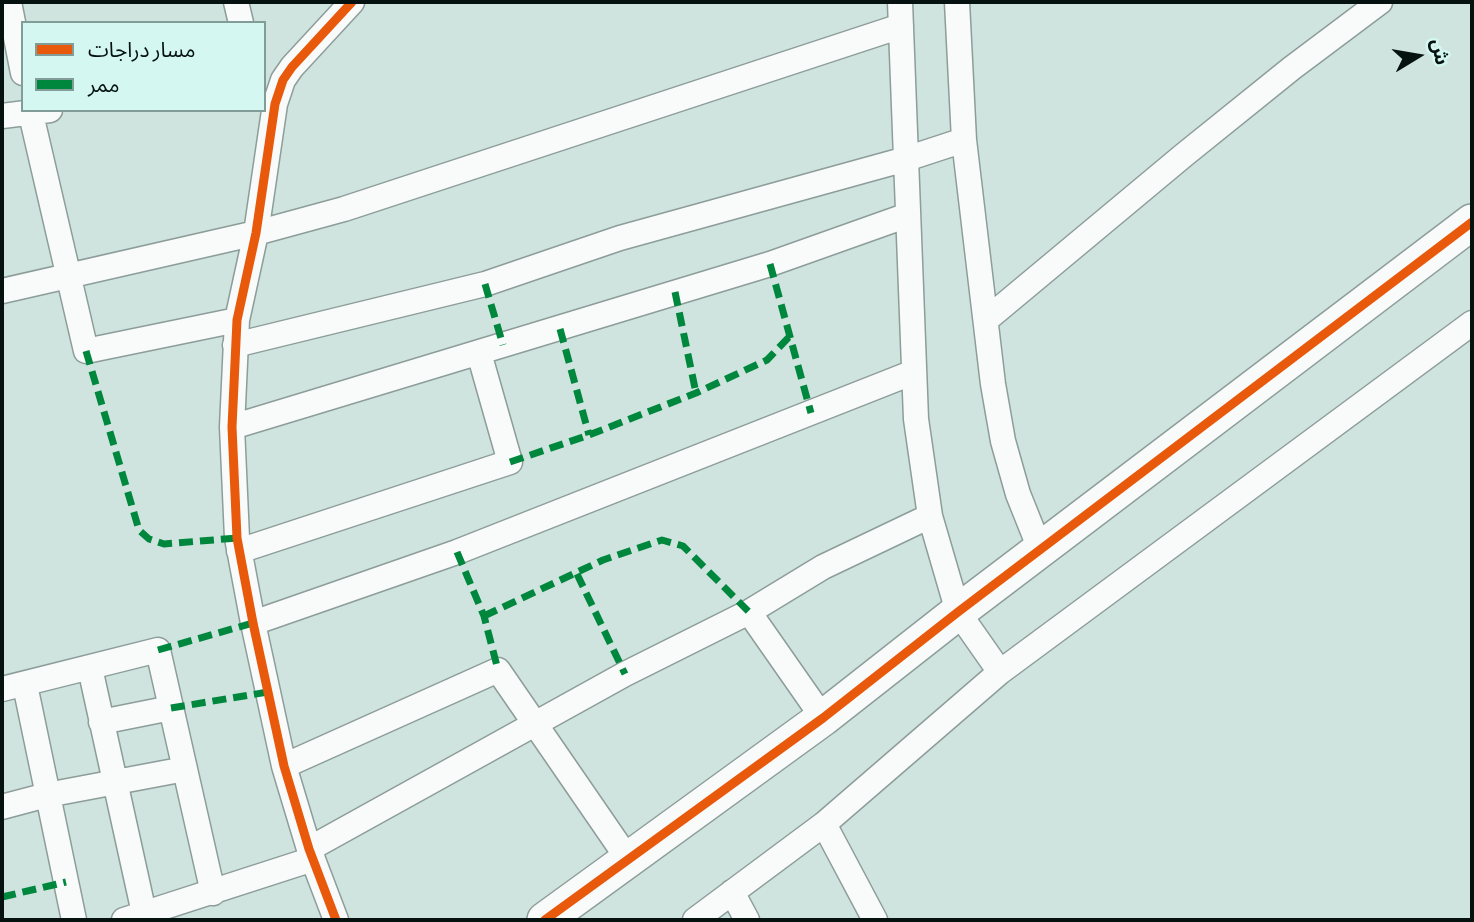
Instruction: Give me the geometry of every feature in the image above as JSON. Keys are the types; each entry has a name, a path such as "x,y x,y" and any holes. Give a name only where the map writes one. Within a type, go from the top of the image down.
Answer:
{"street":[{"path":"9,2 21,64"},
{"path":"236,2 241,21"},
{"path":"337,920 311,854 284,766 253,623 239,551 232,427 237,320 256,233 275,104 274,81 292,67 352,2"},
{"path":"957,2 964,139 993,384 1003,441 1018,494 1040,549"},
{"path":"986,320 1195,146 1380,2"},
{"path":"2,291 256,233 344,209 901,14 916,419 930,516 964,619 995,664"},
{"path":"2,116 30,112"},
{"path":"37,112 68,276 86,351 237,320"},
{"path":"235,345 485,285 620,238 906,159 964,139"},
{"path":"232,427 770,264 908,215"},
{"path":"545,920 964,619 1040,549 1472,222"},
{"path":"695,920 824,824 995,664 1472,323"},
{"path":"239,551 510,462 479,353"},
{"path":"253,623 457,552 914,372"},
{"path":"90,668 115,782 134,916 214,893 311,854 536,723 749,612 823,566 930,516"},
{"path":"749,612 823,718"},
{"path":"74,920 47,795 13,687 158,649 214,893"},
{"path":"284,766 498,670 628,859"},
{"path":"101,722 172,708"},
{"path":"2,807 47,795 185,769"},
{"path":"824,824 875,920"},
{"path":"732,892 747,920"}],"marked path":[{"path":"770,264 811,413"},
{"path":"485,284 503,345"},
{"path":"675,292 696,393"},
{"path":"560,329 589,435"},
{"path":"510,462 589,435 696,393 767,360 790,336"},
{"path":"86,351 139,530 149,539 164,544 237,538"},
{"path":"484,616 603,560 662,540 683,546 749,612"},
{"path":"457,552 484,616 498,670"},
{"path":"577,574 625,674"},
{"path":"158,650 253,623"},
{"path":"171,708 268,692"},
{"path":"2,897 66,882"}],"cycle path":[{"path":"336,920 309,849 284,766 253,623 237,538 232,427 237,320 256,233 275,104 283,80 292,67 352,2"},
{"path":"545,920 823,718 958,612 1472,222"}]}
